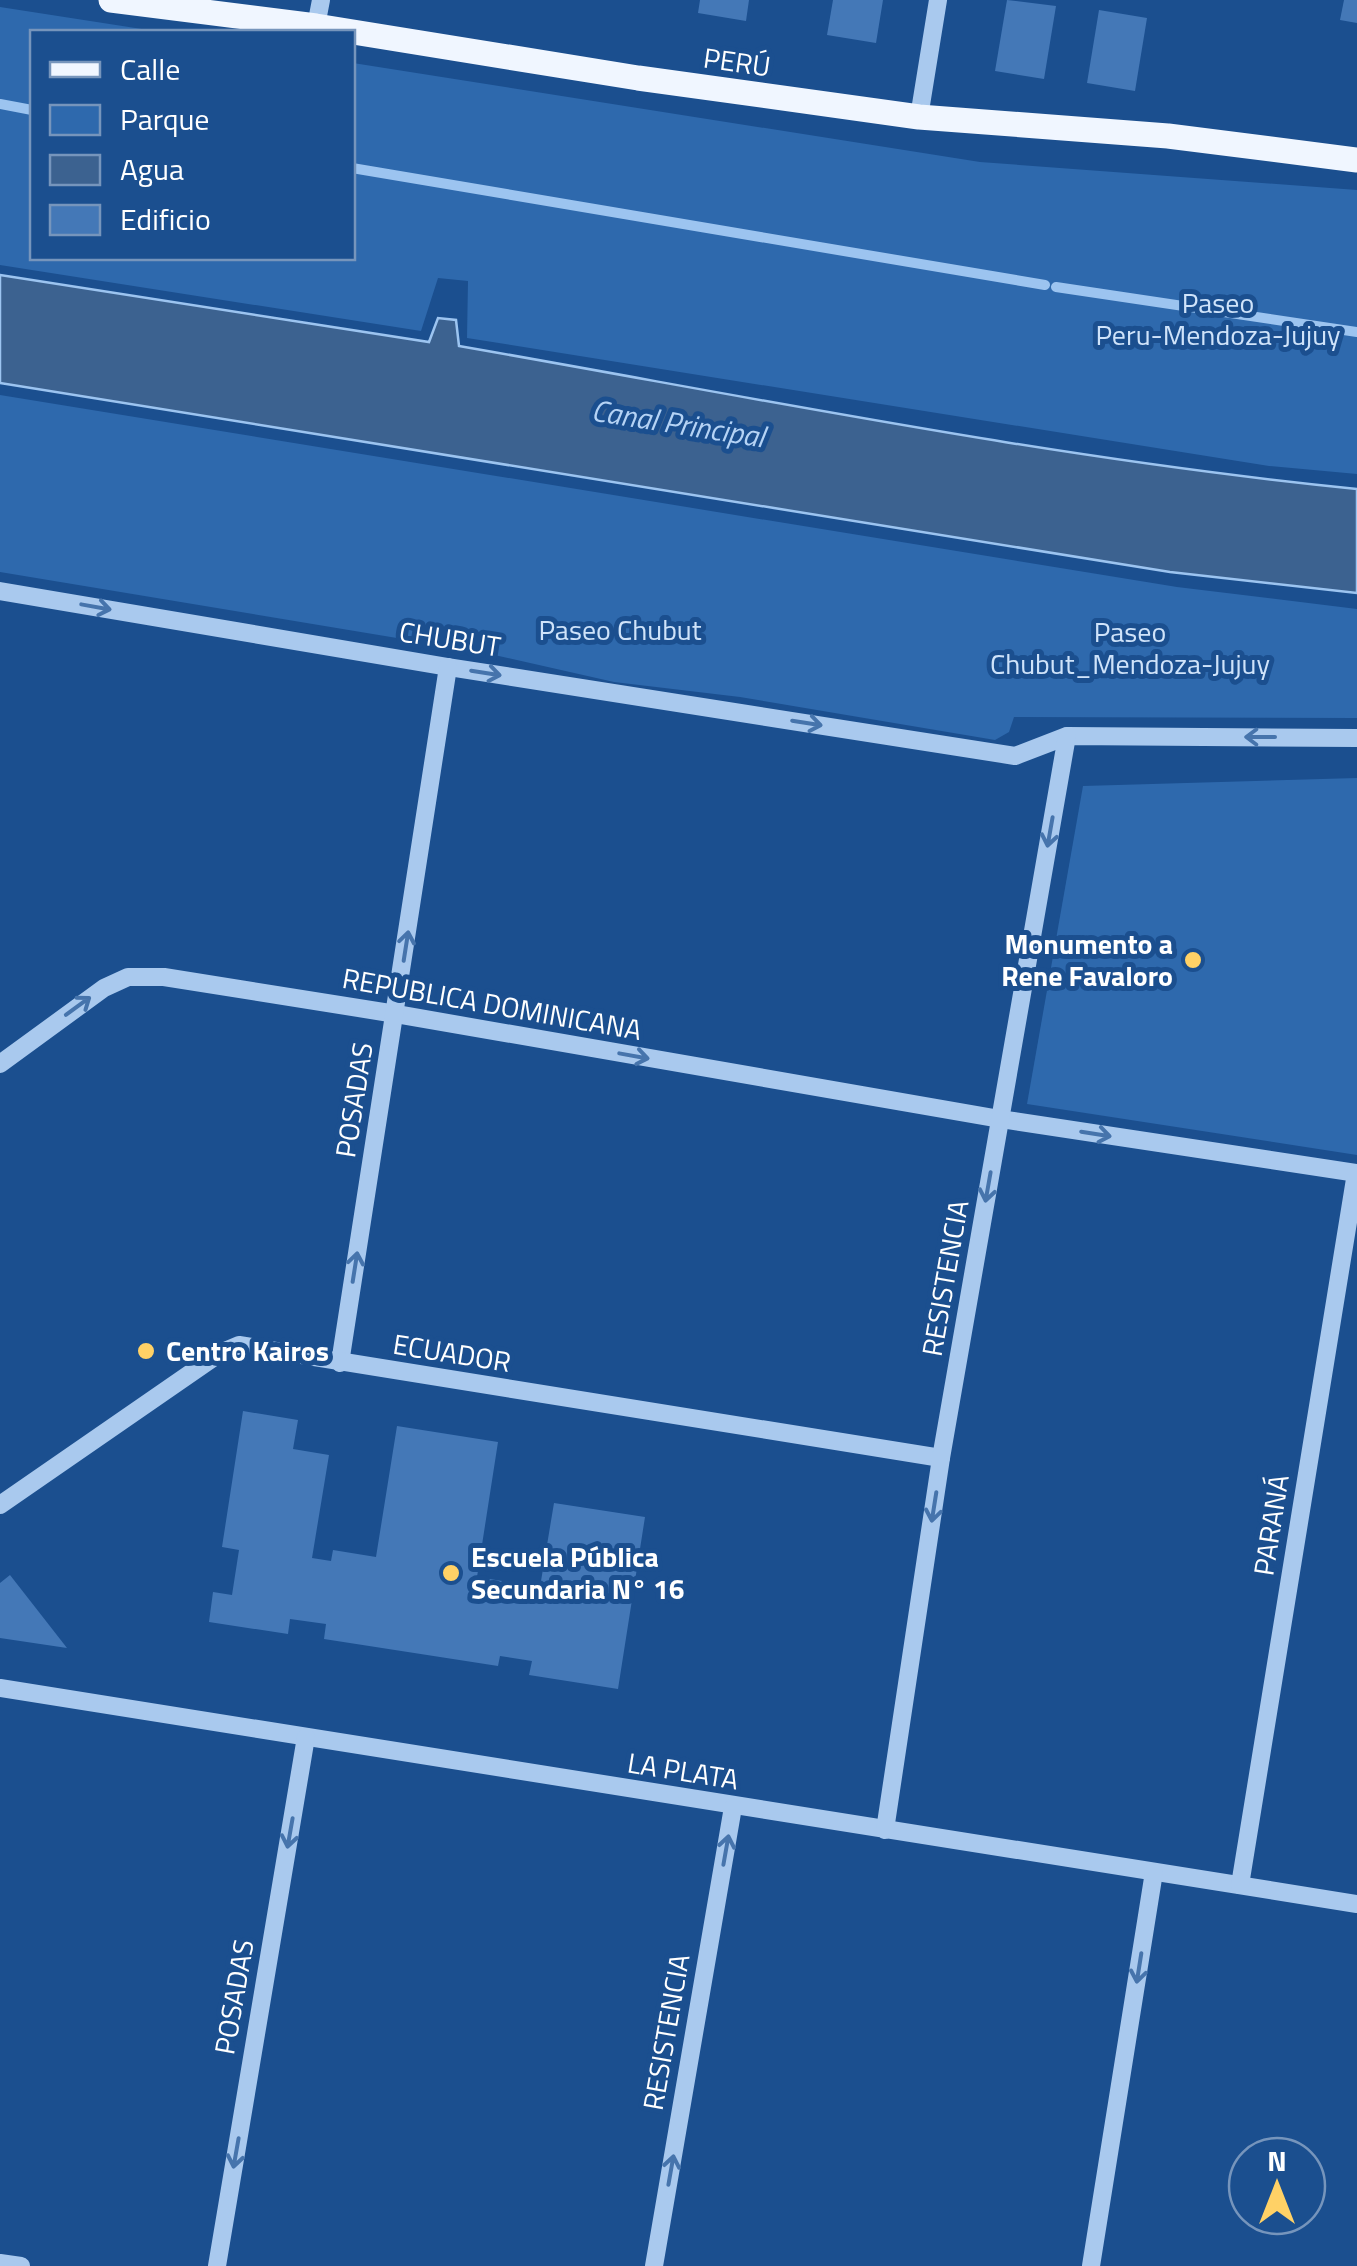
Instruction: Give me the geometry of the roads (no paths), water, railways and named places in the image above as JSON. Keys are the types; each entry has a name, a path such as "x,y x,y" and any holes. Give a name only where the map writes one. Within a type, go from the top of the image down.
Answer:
{"main road":[{"name":"PERÚ","path":"111,0 341,30"},
{"name":"PERÚ","path":"355,32 638,78 919,117 1168,136 1357,160"}],"street":[{"path":"316,26 321,0"},
{"path":"919,117 938,0"},
{"name":"CHUBUT","path":"0,591 448,667 1015,756 1067,736"},
{"name":"POSADAS","path":"340,1363 448,667"},
{"path":"1067,736 1357,738"},
{"name":"RESISTENCIA","path":"884,1830 942,1458 1067,736"},
{"name":"REPUBLICA DOMINICANA","path":"0,1064 104,988 128,977 164,978 396,1014 1000,1119 1356,1173"},
{"name":"PARANÁ","path":"1240,1885 1356,1173"},
{"name":"ECUADOR","path":"0,1506 220,1353 240,1345 942,1458"},
{"name":"LA PLATA","path":"0,1688 1357,1904"},
{"name":"POSADAS","path":"217,2266 306,1736"},
{"name":"RESISTENCIA","path":"654,2266 733,1807"},
{"path":"1091,2266 1154,1872"},
{"path":"0,2263 22,2266"}],"water":[{"name":"Canal Principal","path":"0,275 429,342 438,318 456,320 459,346 1019,444 1357,489 1357,593 1170,572 0,383"}],"waterway":[{"path":"0,104 30,110"},
{"path":"355,169 1045,285"},
{"path":"1056,287 1357,332"}],"place":[{"name":"Monumento a Rene Favaloro","path":"1193,960"},
{"name":"Centro Kairos","path":"146,1351"},
{"name":"Escuela Pública Secundaria N° 16","path":"451,1573"}],"park label":[{"name":"Paseo Peru-Mendoza-Jujuy","path":"1218,319"},
{"name":"Paseo Chubut","path":"620,630"},
{"name":"Paseo Chubut_Mendoza-Jujuy","path":"1130,648"}]}
